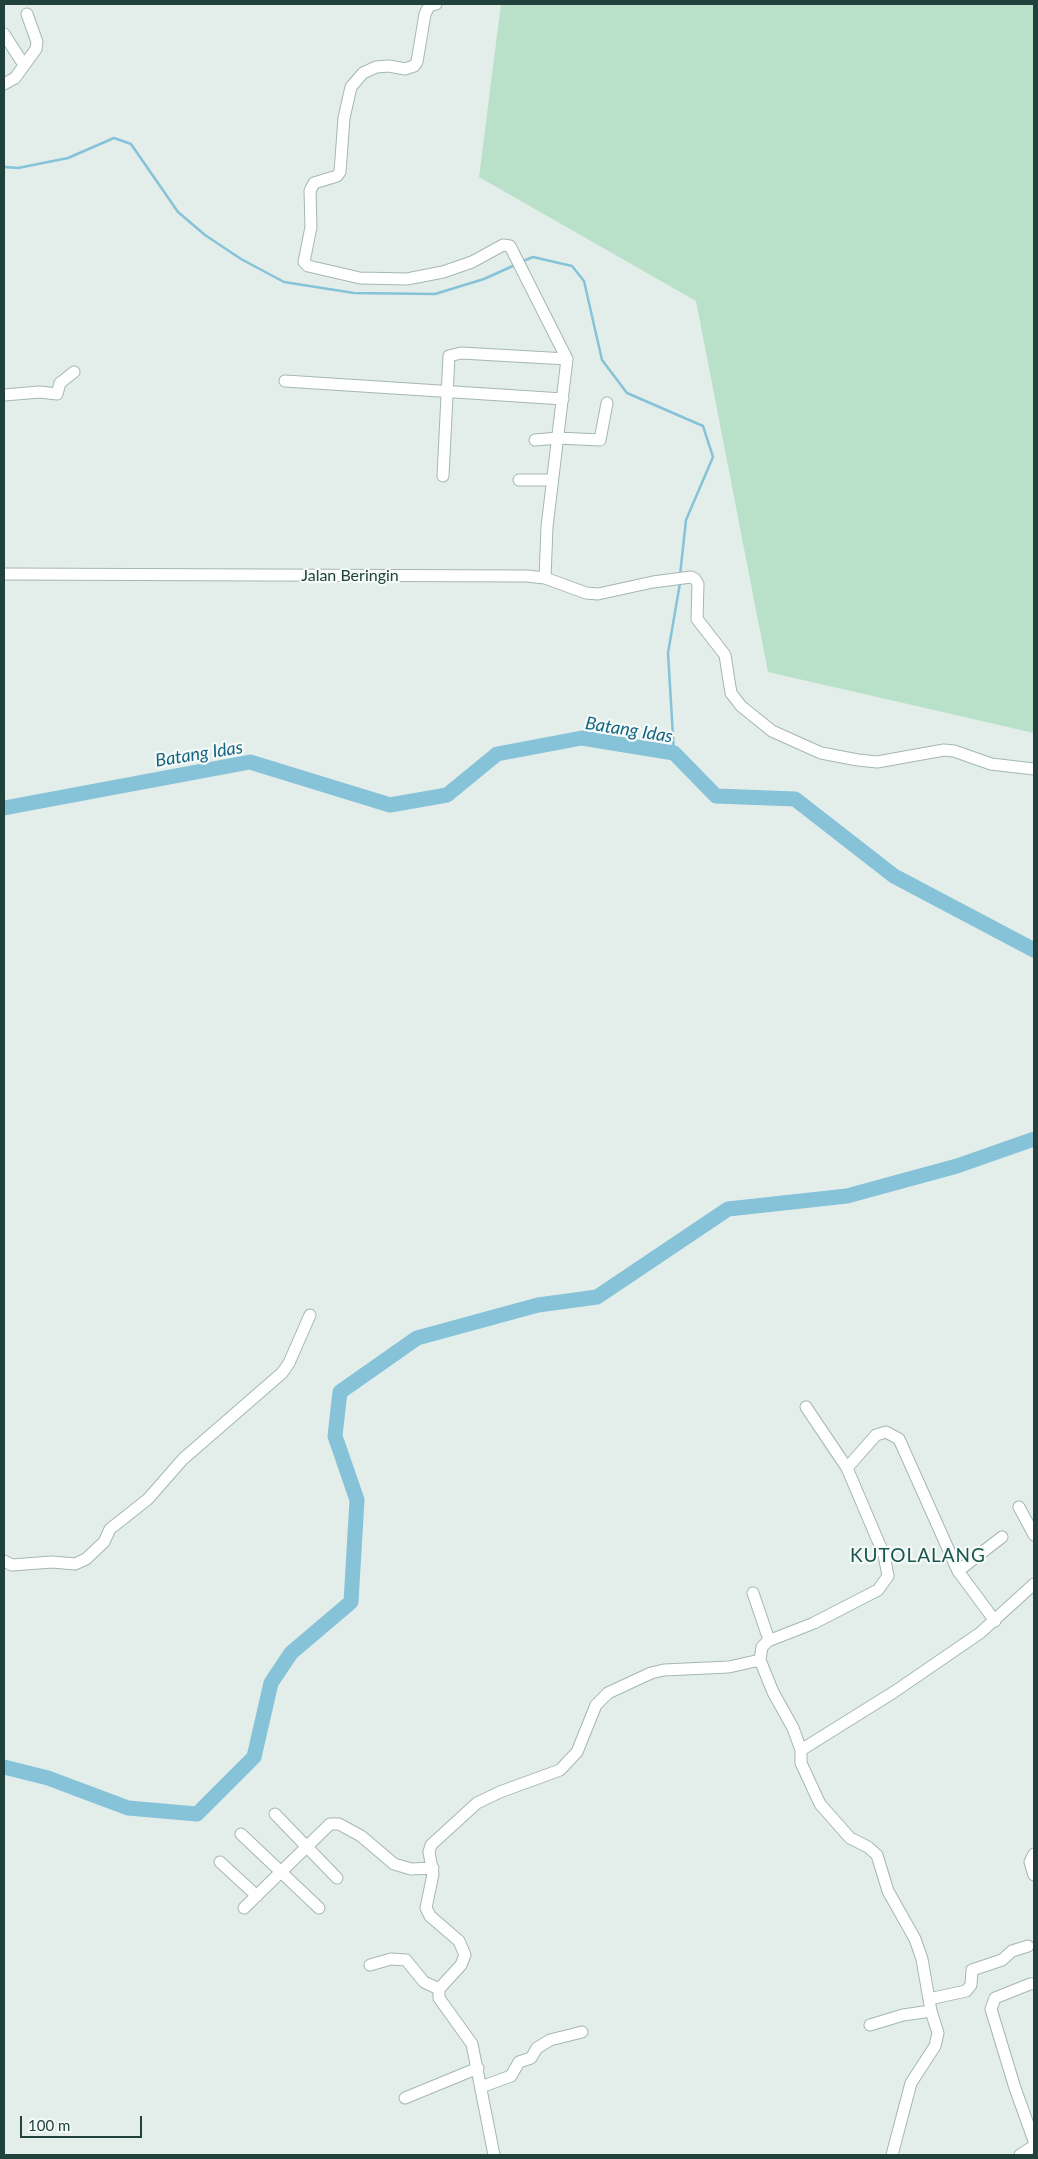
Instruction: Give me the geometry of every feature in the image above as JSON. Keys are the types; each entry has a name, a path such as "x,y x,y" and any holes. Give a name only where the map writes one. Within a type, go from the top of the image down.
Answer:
{"street":[{"path":"436,4 429,6 426,14 417,62 414,66 405,69 376,66 363,73 352,87 344,118 340,172 336,176 314,183 310,191 311,226 304,262 308,266 360,278 407,279 443,272 472,262 503,245 510,246 566,359 545,549 545,578"},
{"path":"4,84 12,81 37,46 27,14"},
{"path":"4,34 24,66"},
{"path":"443,476 447,363 452,354 566,359"},
{"path":"4,395 40,392 57,394 60,383 74,372"},
{"path":"285,381 446,393 563,399"},
{"path":"535,440 558,438 600,440 606,403"},
{"path":"519,480 552,480"},
{"name":"Jalan Beringin","path":"4,574 487,576 545,578 592,594 664,580 691,578 695,579 698,584 697,619 725,655 730,693 741,706 772,731 821,753 858,760 877,762 944,750 954,751 990,764 1034,769"},
{"path":"4,1562 12,1565 52,1562 75,1564 86,1559 104,1542 110,1529 148,1499 182,1460 282,1373 289,1363 310,1315"},
{"path":"806,1407 847,1468 884,1555 888,1576 878,1590 814,1623 769,1640 762,1647 760,1660 773,1692 793,1728 801,1750 801,1763 820,1804 850,1838 868,1847 877,1856 888,1891 917,1946 930,1999 931,2011 938,2033 934,2046 910,2083 892,2155"},
{"path":"847,1468 876,1435 886,1432 899,1439 958,1571 995,1621"},
{"path":"1019,1507 1034,1535"},
{"path":"958,1571 1002,1537"},
{"path":"801,1750 914,1679 995,1621 1034,1584"},
{"path":"753,1594 769,1640"},
{"path":"439,1989 461,1965 465,1955 459,1941 430,1916 426,1908 433,1868 429,1852 430,1845 468,1810 500,1792 551,1775 569,1762 582,1743 596,1705 608,1693 651,1673 664,1670 729,1668 760,1660"},
{"path":"275,1814 337,1878"},
{"path":"244,1908 327,1826 339,1824 361,1836 394,1864 411,1869 433,1868"},
{"path":"241,1834 319,1908"},
{"path":"1034,1854 1030,1862 1034,1875"},
{"path":"220,1862 257,1896"},
{"path":"930,1999 966,1991 971,1985 972,1970 1002,1960 1012,1951 1028,1946"},
{"path":"370,1966 391,1959 406,1960 424,1982 439,1989"},
{"path":"1034,1984 995,1998 991,2004 1015,2088 1034,2141"},
{"path":"439,1989 441,2002 469,2037 478,2068 494,2155"},
{"path":"870,2025 902,2015 931,2011"},
{"path":"481,2087 511,2076 519,2062 531,2058 540,2046 550,2040 582,2032"},
{"path":"406,2098 478,2068"},
{"path":"1020,2155 1034,2146"}],"green space":[{"path":"501,4 1034,4 1034,733 768,672 696,301 479,177"}],"waterway":[{"path":"4,167 18,168 68,158 114,138 131,144 178,212 205,235 241,259 284,282 354,293 435,294 484,279 515,265"},
{"path":"523,261 533,257 572,266 584,281 602,360 627,393 703,426 713,457 686,520 680,575"},
{"path":"674,753 668,653 680,583"},
{"name":"Batang Idas","path":"4,808 250,762 390,805 447,795 497,754 582,738 674,753 716,796 795,799 894,876 1034,950"},
{"path":"4,1767 48,1778 128,1808 197,1814 254,1757 271,1683 291,1653 351,1602 357,1500 335,1436 340,1392 417,1338 538,1305 597,1297 728,1209 847,1196 957,1166 1034,1139"}],"district":[{"name":"KUTOLALANG","path":"918,1556"}]}
